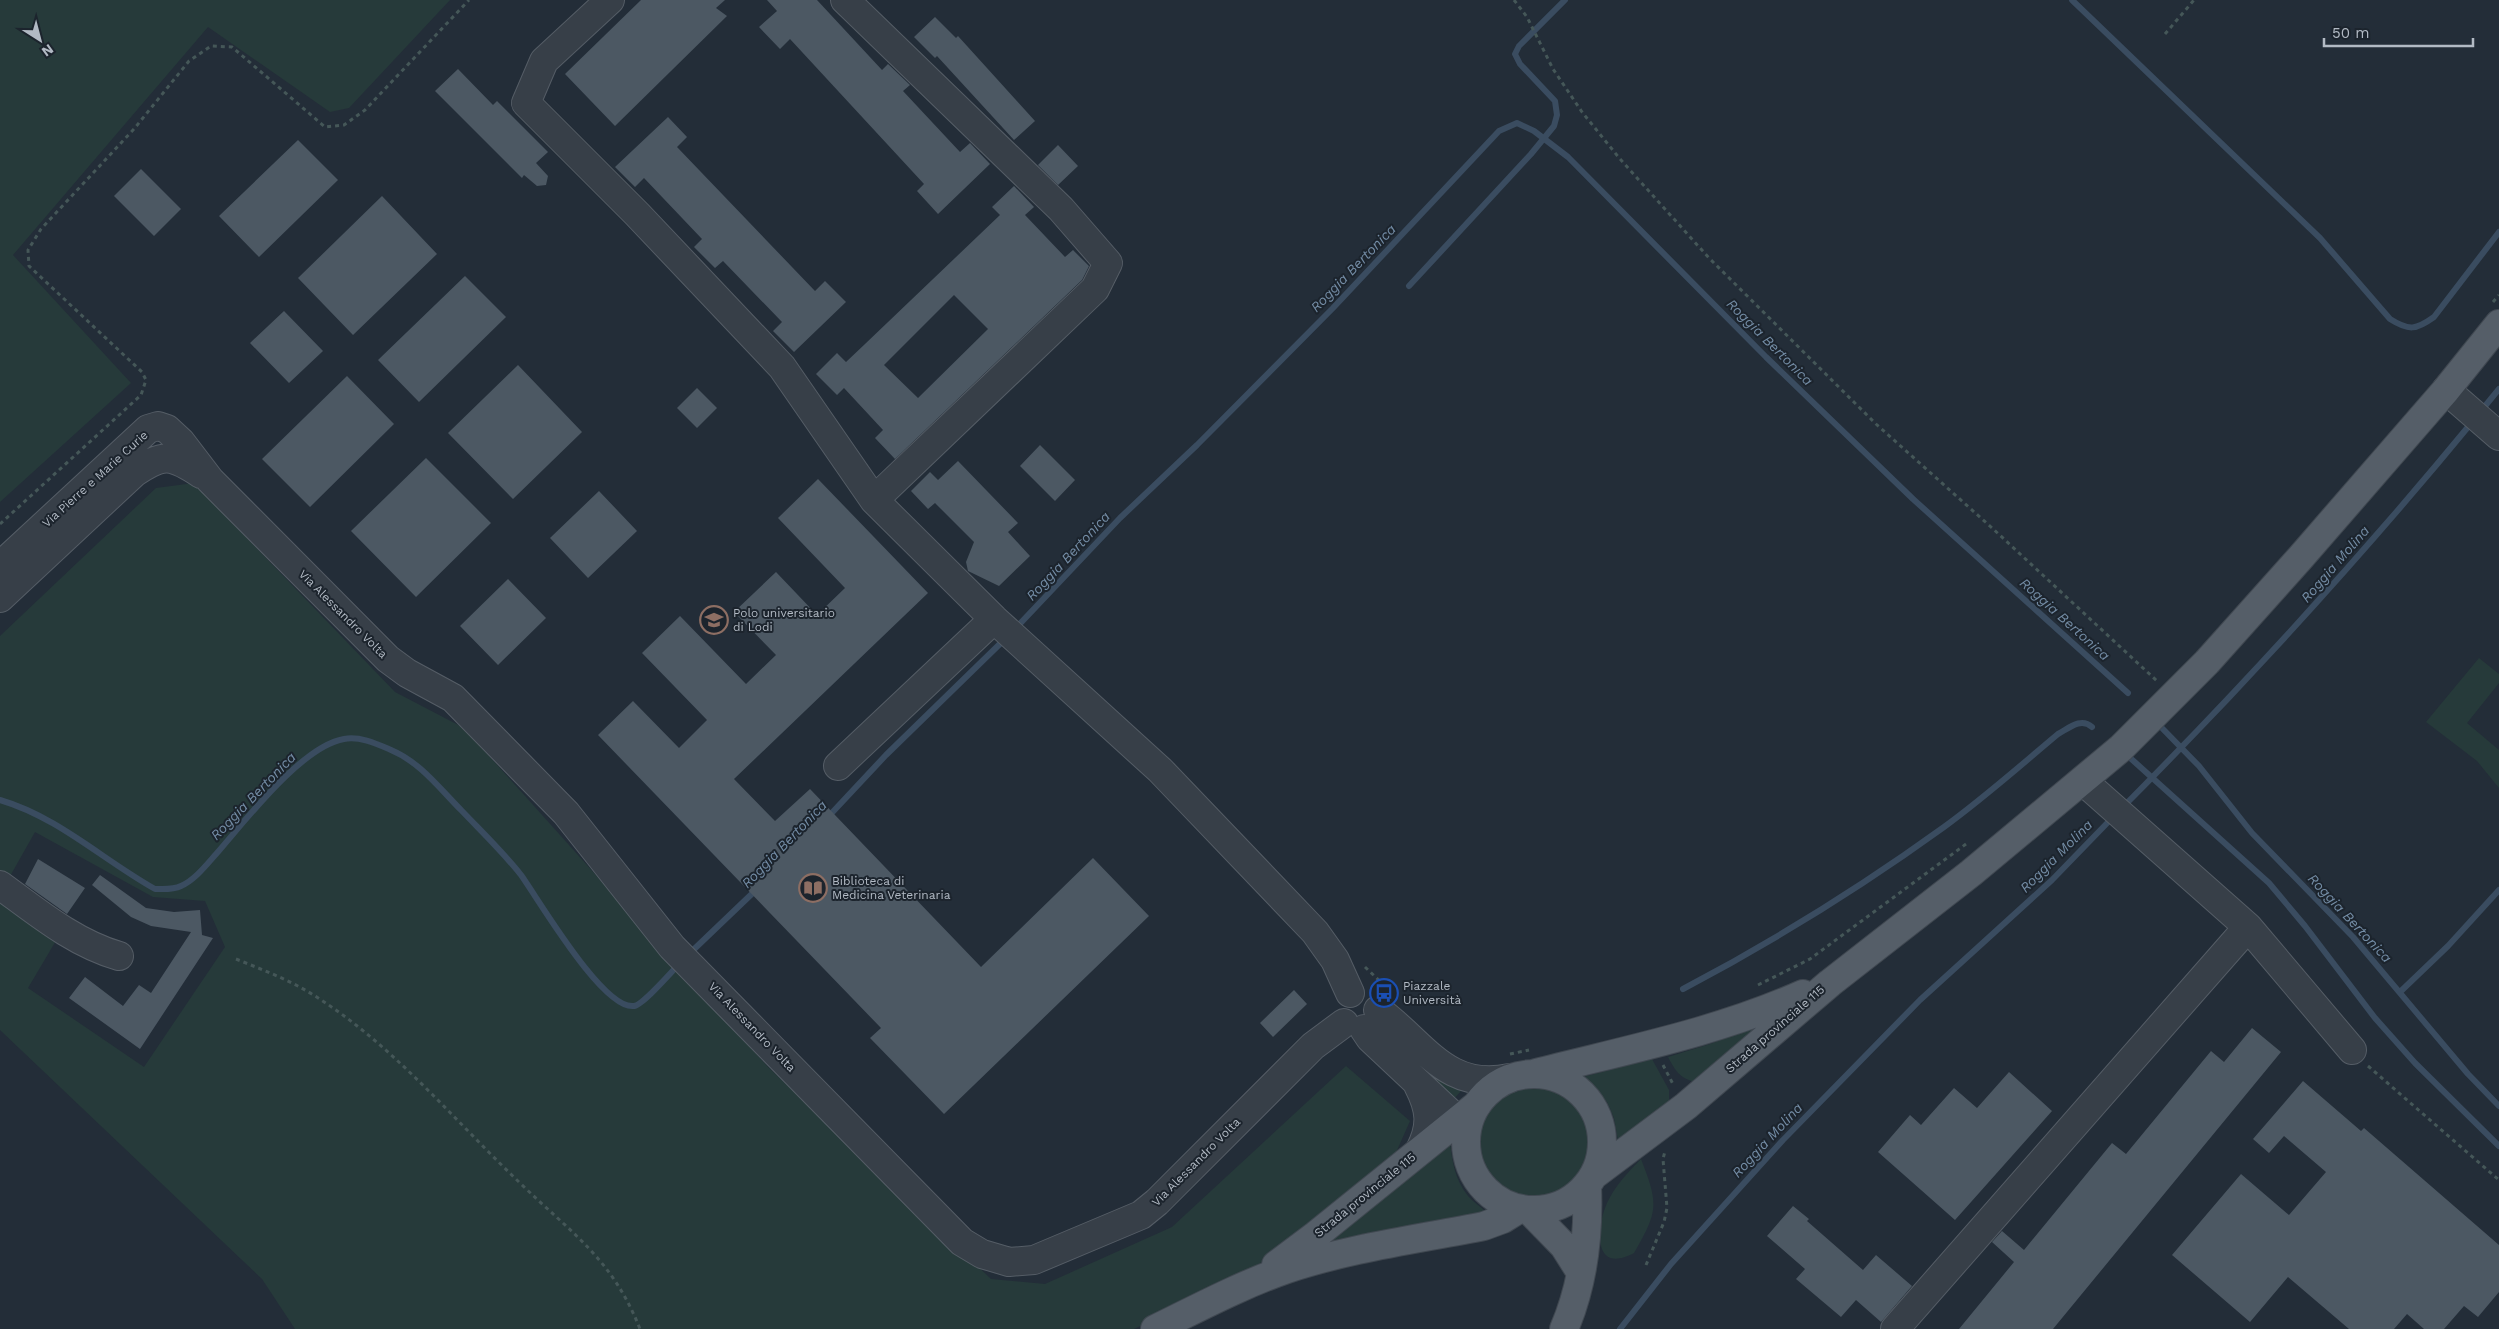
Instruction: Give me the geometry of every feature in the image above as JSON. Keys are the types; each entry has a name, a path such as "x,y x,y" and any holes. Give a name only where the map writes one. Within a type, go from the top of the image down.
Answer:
{"main road":[{"path":"1830,983 1902,928 2083,781 2121,748 2175,695 2301,557 2455,398 2499,324"},
{"name":"Strada provinciale 115","path":"1515,1069 1713,1028 1772,1008 1830,983"},
{"name":"Strada provinciale 115","path":"1590,1180 1686,1106 1830,983"},
{"path":"1515,1069 1557,1078 1577,1089 1593,1107 1601,1129 1602,1152 1590,1180 1581,1192 1562,1204 1541,1210 1524,1210 1499,1201 1482,1187 1471,1169 1467,1122 1491,1089 1515,1069"},
{"name":"Strada provinciale 115","path":"1252,1282 1316,1235 1420,1150 1467,1122"},
{"path":"1564,1329 1574,1307 1580,1273 1590,1180"},
{"path":"1524,1210 1564,1246 1580,1273"},
{"name":"Strada provinciale 115","path":"1155,1329 1252,1282 1328,1257 1484,1226 1524,1210"}],"street":[{"path":"610,0 544,61 526,103 637,214 782,367 874,500 1005,628 1160,770 1315,932 1335,960 1350,993 1359,990 1366,991 1373,996 1362,1021 1370,1038 1418,1085 1467,1122"},
{"path":"845,0 1061,209 1108,263 1095,289 874,500"},
{"path":"2455,398 2494,432"},
{"name":"Via Pierre e Marie Curie","path":"0,566 148,429 158,426 167,429 181,442 210,480"},
{"name":"Via Pierre e Marie Curie","path":"0,598 134,473 149,463 160,458 172,458 183,462 210,480"},
{"name":"Via Alessandro Volta","path":"210,480 388,660 407,673 453,698 566,813 672,947 962,1242 982,1254 1009,1262 1034,1260 1141,1215 1157,1202 1313,1046 1362,1021"},
{"path":"838,766 1005,628"},
{"path":"2083,781 2248,927 2352,1050"},
{"path":"0,885 56,926 100,950 119,956"},
{"path":"1895,1329 2248,927"},
{"path":"1362,1021 1451,1072 1467,1079 1481,1082 1515,1069"},
{"path":"1418,1085 1428,1109 1428,1133 1420,1150"}],"path":[{"path":"0,524 141,395 146,380 142,372 28,266 28,250 41,229 134,129 189,61 211,46 232,47 325,127 344,126 365,110 469,0"},
{"path":"1514,0 1527,17 1553,70 1582,112 1620,159 1709,258 1876,424 1991,527 2125,654 2175,695"},
{"path":"2165,34 2194,0"},
{"path":"1753,987 1810,959 1967,843"},
{"path":"236,959 288,980 314,996 342,1016 406,1070 520,1184 601,1259 618,1282 640,1329"},
{"path":"1515,1069 1537,1047"},
{"path":"2352,1050 2373,1071 2499,1180"}],"green space":[{"path":"0,0 450,0 349,108 330,112 208,27 13,255 131,383 0,502"},
{"path":"194,483 395,692 464,728 768,1067 991,1279 1045,1284 1172,1227 1346,1066 1410,1121 1394,1157 1244,1276 1134,1329 295,1329 262,1279 0,1030 0,895 57,939 28,988 144,1067 225,947 205,901 153,897 35,832 0,894 0,636 156,488"},
{"path":"2479,658 2499,674 2499,683 2467,723 2499,750 2499,788 2477,761 2426,722"},
{"path":"1771,1020 1695,1082 1678,1073 1668,1057 1710,1044"},
{"path":"1652,1059 1669,1090 1669,1105 1619,1146 1614,1118 1607,1102 1583,1077"},
{"path":"1438,1074 1463,1089 1450,1103 1430,1083"},
{"path":"1535,1087 1557,1092 1575,1104 1587,1122 1592,1144 1587,1166 1575,1184 1557,1196 1535,1201 1513,1196 1495,1184 1483,1166 1478,1144 1483,1122 1495,1104 1513,1092"},
{"path":"1450,1142 1453,1163 1460,1183 1470,1198 1486,1212 1324,1244"},
{"path":"1641,1159 1651,1187 1653,1198 1652,1217 1634,1253 1621,1258 1611,1258 1601,1246 1600,1236 1603,1213 1618,1185"}],"building":[{"path":"641,0 725,0 716,8 727,16 615,126 565,74"},
{"path":"767,0 817,0 882,70 888,64 910,85 903,91 960,152 970,143 990,164 938,214 917,191 924,184 790,39 780,49 759,27 777,11"},
{"path":"935,17 956,38 958,36 1035,121 1014,140 937,56 935,58 914,37"},
{"path":"458,69 493,105 497,101 548,152 536,163 548,176 546,185 537,186 524,175 522,178 435,91"},
{"path":"668,117 687,137 677,147 815,291 825,281 846,302 794,352 773,331 782,322 723,261 715,268 694,247 702,239 644,178 635,187 615,167"},
{"path":"298,140 338,180 259,257 219,216"},
{"path":"1058,145 1078,166 1058,185 1038,165"},
{"path":"141,169 181,209 154,236 114,196"},
{"path":"1014,186 1034,207 1025,215 1065,257 1073,250 1089,266 1082,280 895,459 875,438 883,430 844,388 837,395 816,374 837,353 846,362 865,344 1000,215 992,207","holes":["954,295 988,329 918,398 884,365"]},
{"path":"382,196 437,254 353,335 298,278"},
{"path":"465,276 506,317 419,402 378,360"},
{"path":"284,311 323,351 289,383 250,343"},
{"path":"518,365 582,432 513,499 448,433"},
{"path":"347,376 394,424 310,507 262,459"},
{"path":"697,388 717,408 697,428 677,408"},
{"path":"1040,445 1075,480 1055,501 1020,466"},
{"path":"426,458 491,523 416,597 351,531"},
{"path":"958,461 1018,523 1008,532 1030,556 999,586 968,571 966,562 974,542 935,503 928,509 911,491 930,472 938,480"},
{"path":"818,479 928,593 734,779 775,821 810,789 981,967 1093,858 1149,916 944,1114 870,1038 881,1028 598,735 633,701 679,748 707,720 642,653 680,616 746,684 776,655 734,612 776,572 817,615 845,588 778,518"},
{"path":"599,491 637,531 588,578 550,538"},
{"path":"508,579 546,618 498,665 460,626"},
{"path":"38,859 85,888 67,914 25,884"},
{"path":"100,875 146,908 174,912 200,910 202,935 213,938 140,1049 69,998 85,977 123,1006 139,985 151,993 191,932 151,926 131,917 92,885"},
{"path":"1294,990 1307,1004 1273,1037 1260,1023"},
{"path":"2252,1028 2281,1052 2053,1329 1959,1329 2014,1262 1992,1242 2002,1231 2024,1250 2112,1143 2126,1154 2211,1051 2224,1062"},
{"path":"2009,1072 2052,1111 1955,1220 1878,1152 1910,1115 1921,1125 1954,1088 1977,1108"},
{"path":"2303,1081 2361,1131 2364,1128 2499,1245 2499,1292 2478,1317 2464,1306 2444,1329 2424,1329 2407,1314 2394,1329 2349,1329 2288,1277 2250,1322 2172,1255 2241,1174 2289,1215 2326,1172 2284,1136 2269,1153 2253,1139"},
{"path":"1793,1206 1809,1219 1807,1221 1863,1270 1876,1255 1912,1286 1881,1322 1856,1300 1841,1317 1796,1279 1805,1269 1767,1236"}],"waterway":[{"path":"1409,286 1531,154 1554,126 1557,115 1555,101 1520,64 1515,54 1519,46 1565,0"},
{"path":"2072,0 2320,238 2390,319 2402,326 2417,327 2434,317 2499,232"},
{"name":"Roggia Bertonica","path":"1015,629 1120,518 1197,445 1333,308 1499,131 1517,123 1534,131 1568,157 1766,357 1913,499 2128,693"},
{"name":"Roggia Molina","path":"2481,411 2499,389"},
{"name":"Roggia Molina","path":"2122,808 2302,619 2389,521 2473,421"},
{"name":"Roggia Bertonica","path":"828,817 886,755 1006,638"},
{"path":"1683,989 1784,932 1881,871 1959,816 2058,734 2079,723 2088,724 2092,727"},
{"name":"Roggia Bertonica","path":"2160,726 2199,766 2252,833 2353,937 2468,1074 2499,1106"},
{"name":"Roggia Bertonica","path":"0,800 41,817 61,828 155,889 172,889 196,876 258,805 310,755 344,739 368,741 401,755 438,785 521,875 589,973 606,991 621,1003 634,1006 638,1004 680,963"},
{"path":"2128,756 2269,883 2305,926 2375,1018 2415,1063 2499,1146"},
{"name":"Roggia Molina","path":"1620,1329 1671,1264 1783,1140 1920,1000 2052,880 2113,817"},
{"name":"Roggia Bertonica","path":"689,954 758,888"},
{"path":"2400,992 2448,946 2499,890"}],"place":[{"name":"Polo universitario di Lodi","path":"714,620"},
{"name":"Biblioteca di Medicina Veterinaria","path":"813,888"},
{"name":"Piazzale Università","path":"1384,993"}]}
